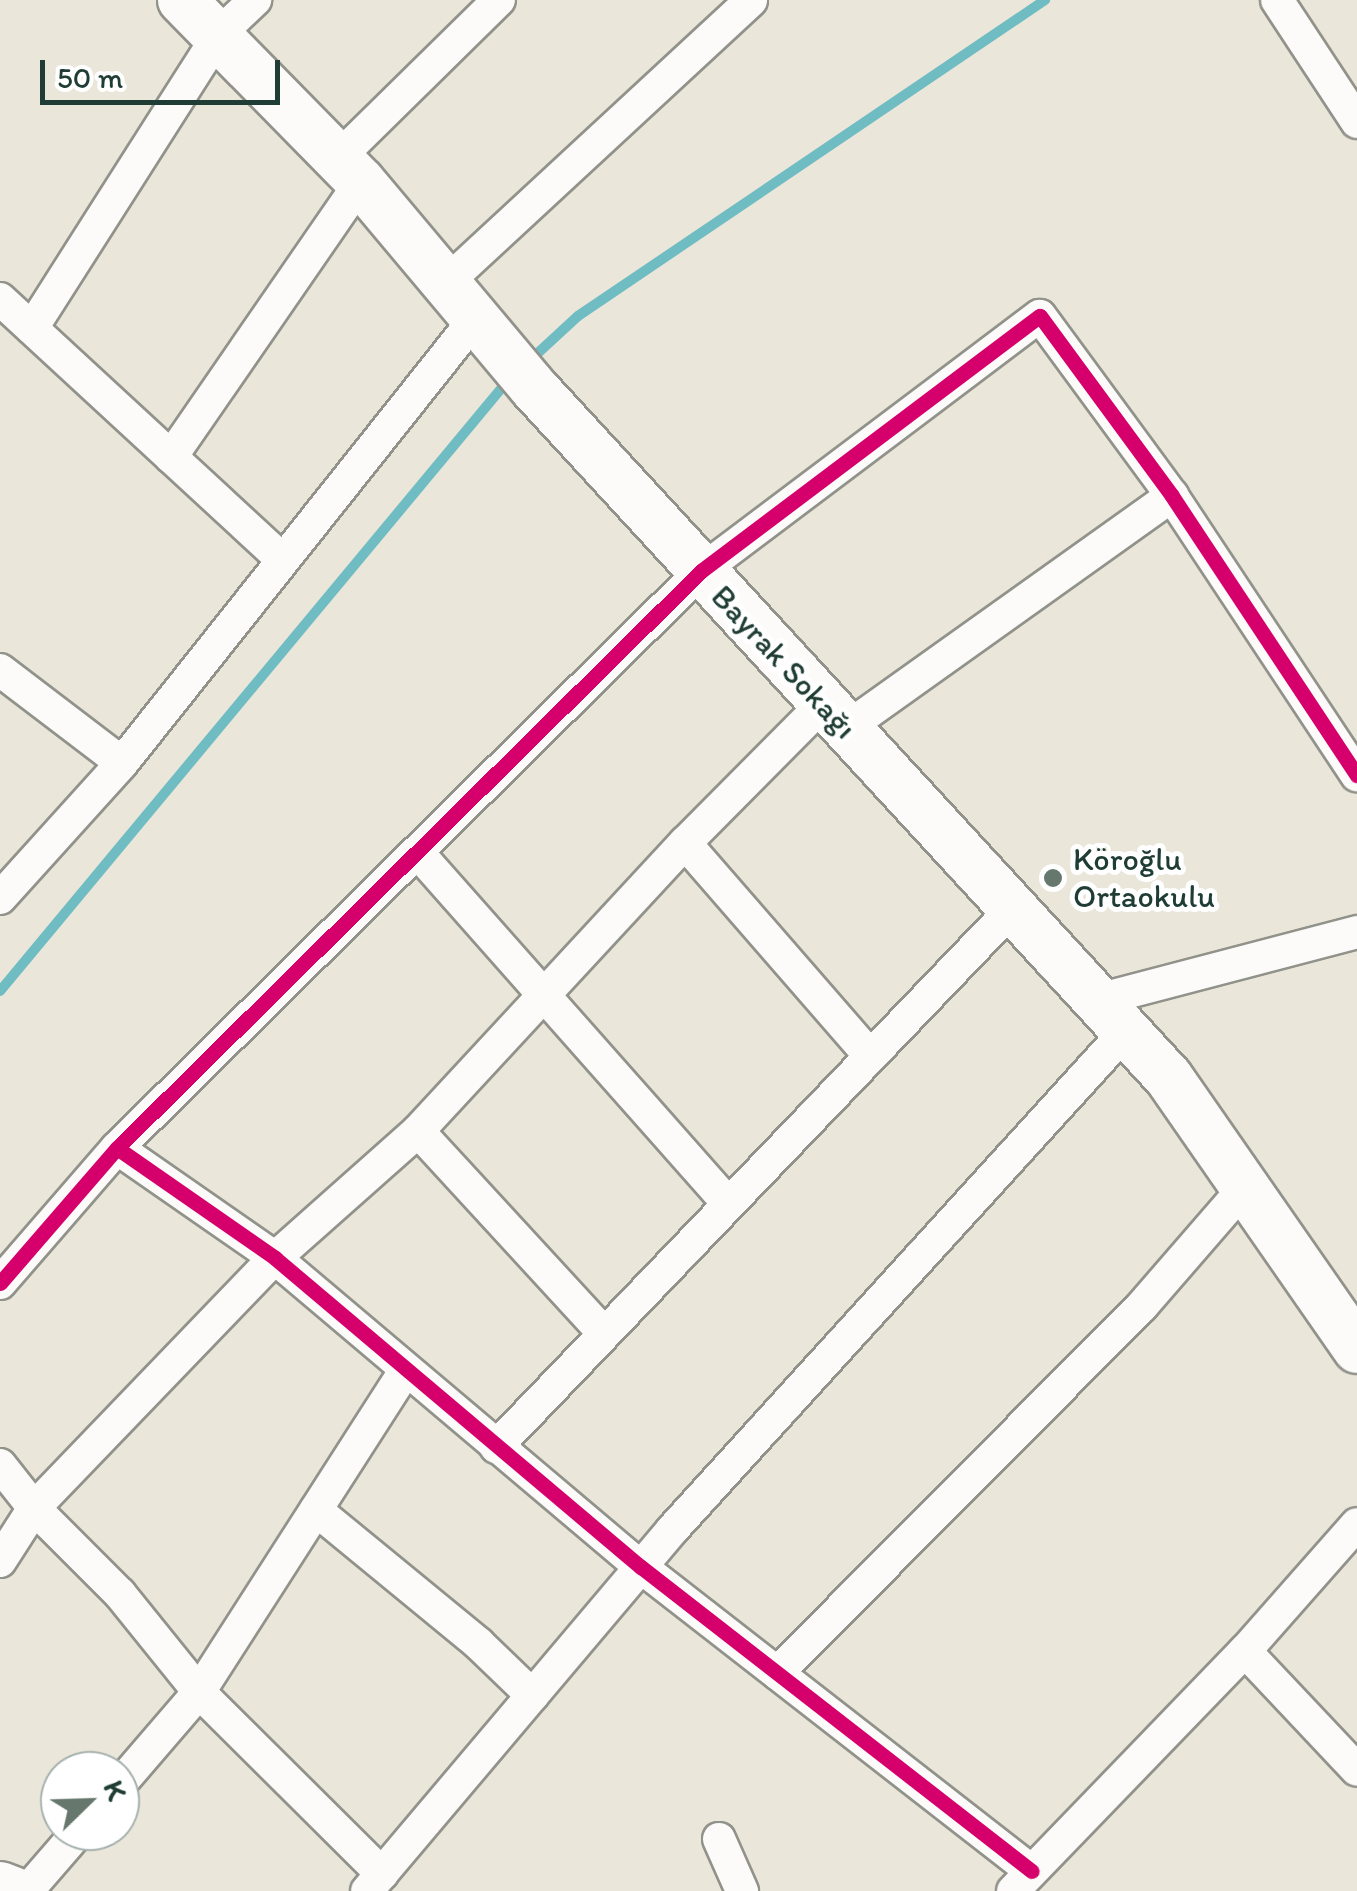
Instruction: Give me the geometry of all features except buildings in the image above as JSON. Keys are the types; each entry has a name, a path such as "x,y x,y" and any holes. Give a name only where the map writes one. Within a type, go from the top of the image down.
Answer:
{"main road":[{"name":"Bayrak Sokağı","path":"182,0 349,170 701,571 1169,1078 1357,1349"},
{"path":"0,1886 13,1891"}],"street":[{"path":"32,328 219,34 255,0"},
{"path":"171,456 349,170 500,0"},
{"path":"0,898 122,764 282,559 490,335 751,0"},
{"path":"1277,0 1357,122"},
{"path":"0,299 282,559"},
{"path":"0,1283 117,1148 419,854 701,571 1040,316 1172,496 1357,774"},
{"path":"0,1561 34,1508 275,1258 418,1131 685,843 834,717 1172,496"},
{"path":"0,670 122,764"},
{"path":"685,843 869,1055"},
{"path":"419,854 728,1203"},
{"path":"496,1447 1012,908"},
{"path":"0,1465 34,1508 120,1594 200,1692 374,1882 1112,1016 1357,932"},
{"path":"418,1131 604,1333"},
{"path":"117,1148 275,1258 496,1447 778,1674 1023,1881 1245,1651 1357,1524"},
{"path":"778,1674 1142,1306 1245,1187"},
{"path":"140,1761 200,1692 405,1371"},
{"path":"316,1510 479,1644 532,1695"},
{"path":"1245,1651 1357,1770"},
{"path":"719,1839 742,1891"},
{"path":"27,1891 62,1851"}],"waterway":[{"path":"527,363 578,316 1045,0"},
{"path":"0,991 510,378"}],"cycle path":[{"path":"0,1283 117,1148 701,571 1040,316 1172,496 1357,775"},
{"path":"117,1148 275,1258 641,1567 1032,1871"}],"place":[{"name":"Köroğlu Ortaokulu","path":"1053,878"}]}
